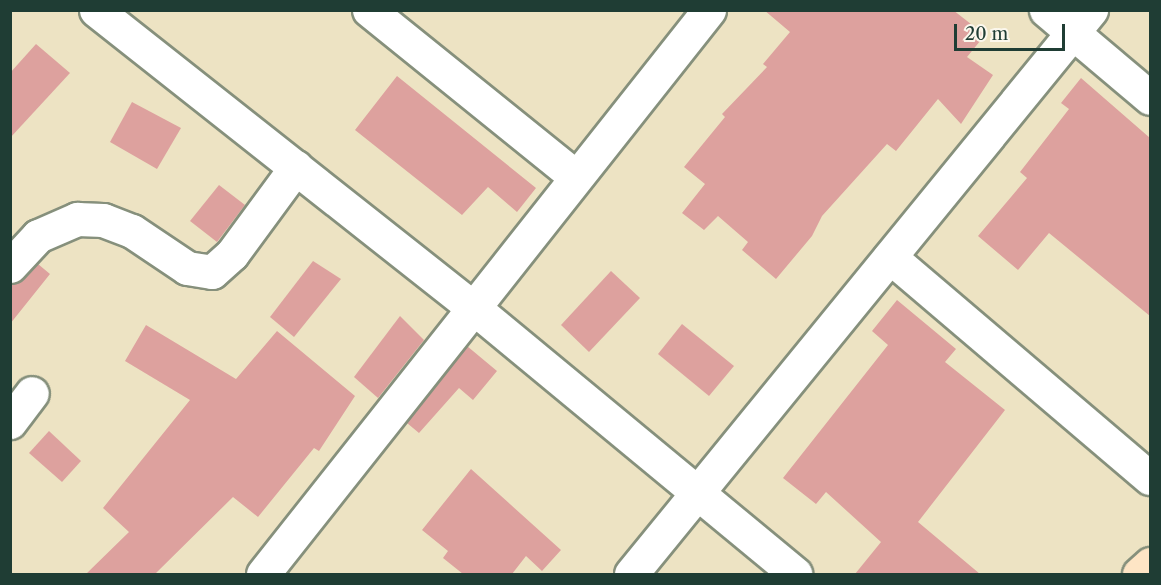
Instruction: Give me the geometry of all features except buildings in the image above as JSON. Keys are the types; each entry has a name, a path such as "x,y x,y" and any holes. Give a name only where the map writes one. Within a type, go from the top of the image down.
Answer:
{"street":[{"path":"96,10 474,308 795,574"},
{"path":"369,10 576,177"},
{"path":"264,574 709,10"},
{"path":"1046,10 1082,22 1150,98"},
{"path":"631,574 1082,22"},
{"path":"10,266 38,236 54,226 86,220 103,220 132,231 187,267 212,272 232,254 296,167"},
{"path":"890,257 1150,478"},
{"path":"10,422 32,393"},
{"path":"1139,574 1150,564"}]}
